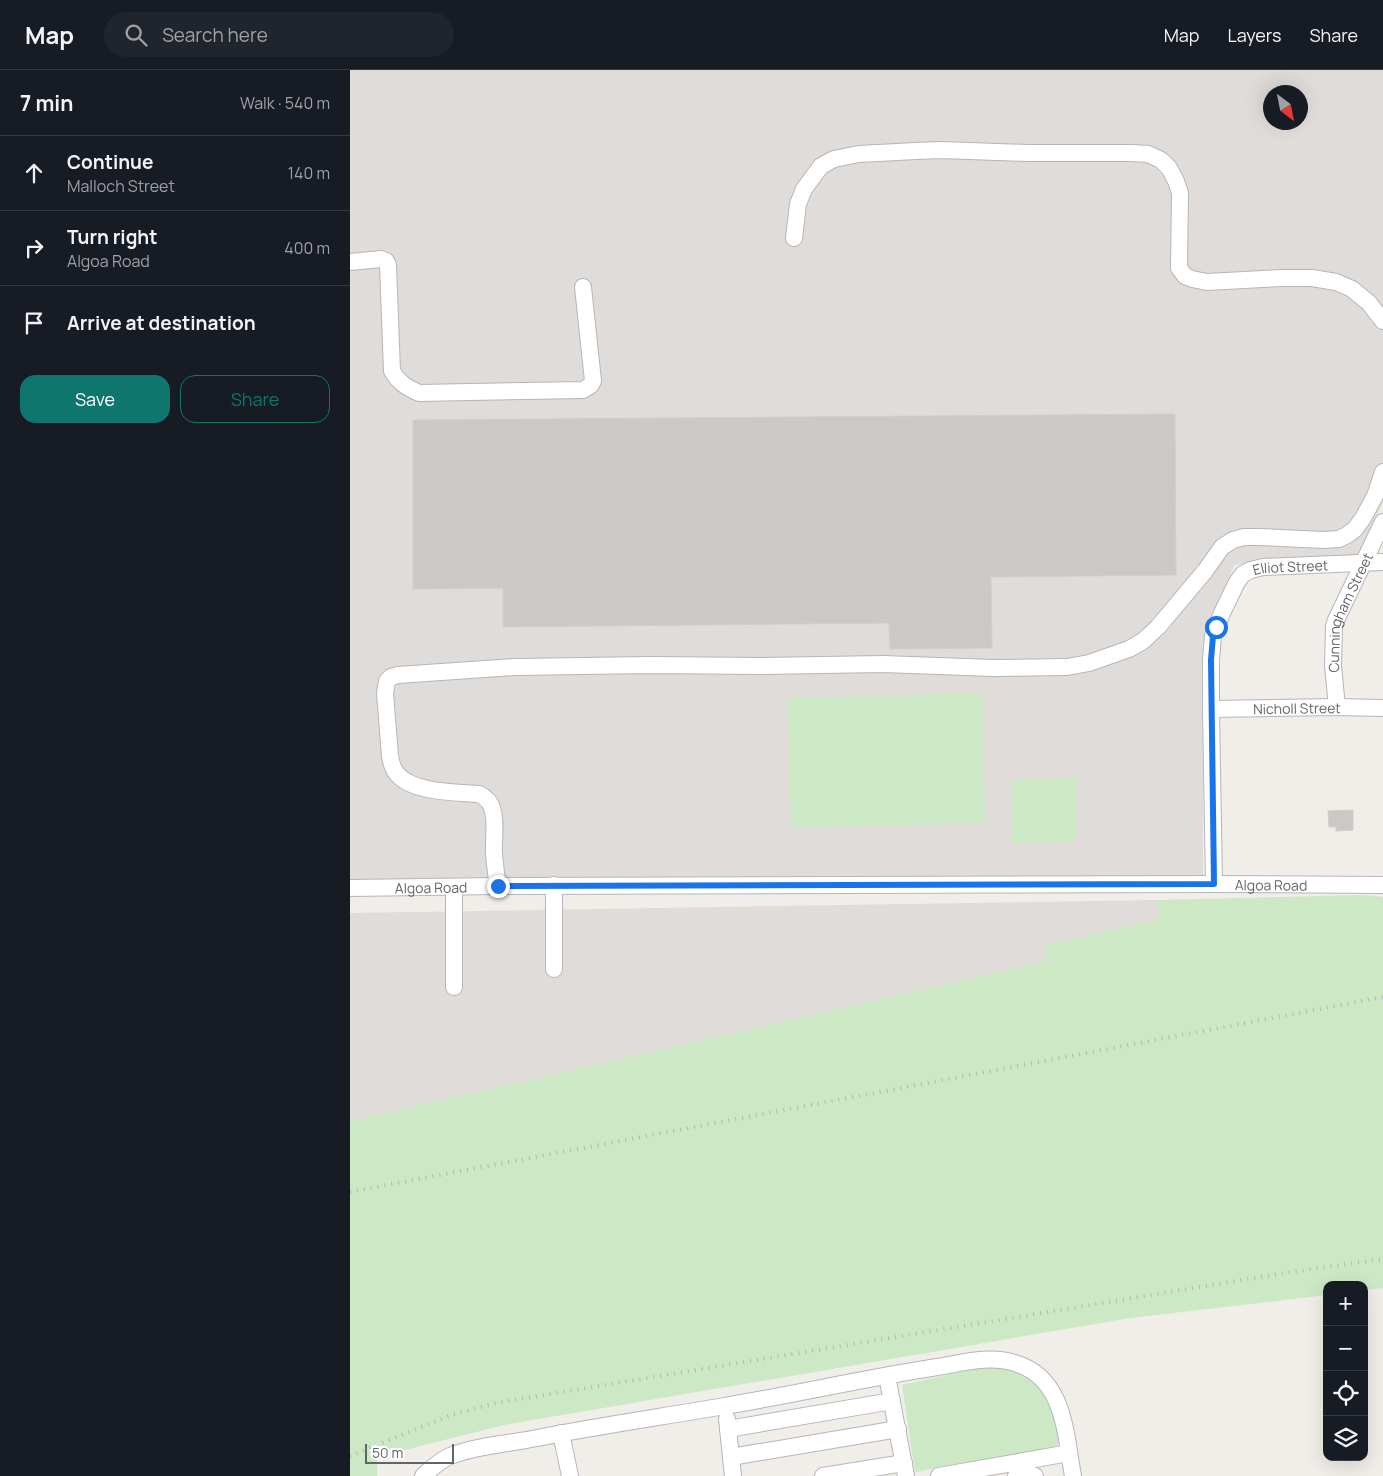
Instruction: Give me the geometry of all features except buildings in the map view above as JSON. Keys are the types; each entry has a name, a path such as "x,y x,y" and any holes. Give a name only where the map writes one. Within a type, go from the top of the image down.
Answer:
{"street":[{"path":"794,238 798,204 804,189 821,166 834,159 859,154 941,150 1148,154 1161,160 1170,168 1180,193 1180,268 1185,276 1207,282 1312,278 1336,282 1352,290 1369,304 1383,322"},
{"path":"350,262 381,259 386,261 388,265 392,371 398,381 419,393 583,390 592,381 583,286"},
{"path":"498,886 494,854 494,819 490,802 479,794 415,786 401,778 392,766 385,693 387,681 391,678 398,675 515,667 883,664 993,668 1067,667 1089,663 1129,649 1143,641 1158,628 1205,571 1222,547 1234,540 1244,537 1324,540 1347,535 1355,529 1363,518 1375,496 1383,472"},
{"name":"Cunningham Street","path":"1337,707 1333,666 1334,626 1383,522"},
{"name":"Elliot Street","path":"1214,884 1211,660 1213,636 1237,582 1243,574 1263,567 1383,562"},
{"name":"Nicholl Street","path":"1211,709 1383,708"},
{"path":"554,885 554,969"},
{"name":"Algoa Road","path":"350,888 554,885 1383,885"},
{"path":"454,886 454,987"},
{"path":"423,1476 449,1456 472,1450 887,1376 999,1359 1016,1363 1030,1370 1049,1386 1056,1397 1064,1422 1073,1476"},
{"path":"823,1476 905,1470 887,1376"},
{"path":"728,1429 892,1401"},
{"path":"725,1406 733,1476"},
{"path":"731,1458 898,1429"},
{"path":"561,1433 570,1476"},
{"path":"940,1476 1069,1453"},
{"path":"1016,1476 1028,1473 1035,1476"}],"shaded area":[{"path":"350,70 1383,70 1383,502 1357,556 1234,565 1203,644 1203,879 350,881"},
{"path":"1157,900 1159,919 1044,946 1047,961 350,1121 350,913"}],"green space":[{"path":"982,693 985,823 791,828 788,698"},
{"path":"1075,778 1075,842 1012,843 1011,779"},
{"path":"1365,895 1383,897 1383,1288 1368,1290 1368,1281 1323,1281 1323,1295 1130,1318 504,1425 377,1457 377,1476 350,1476 350,1121 1047,961 1044,946 1159,919 1157,900"},
{"path":"992,1365 1019,1371 1043,1389 1053,1411 1059,1438 1058,1445 1051,1448 915,1472 902,1385"}],"railway":[{"path":"350,1192 1383,997"},
{"path":"350,1456 451,1415 496,1403 1284,1273 1383,1259"}],"route":[{"path":"498,886 1214,884 1211,660 1213,636 1216,627"}]}
